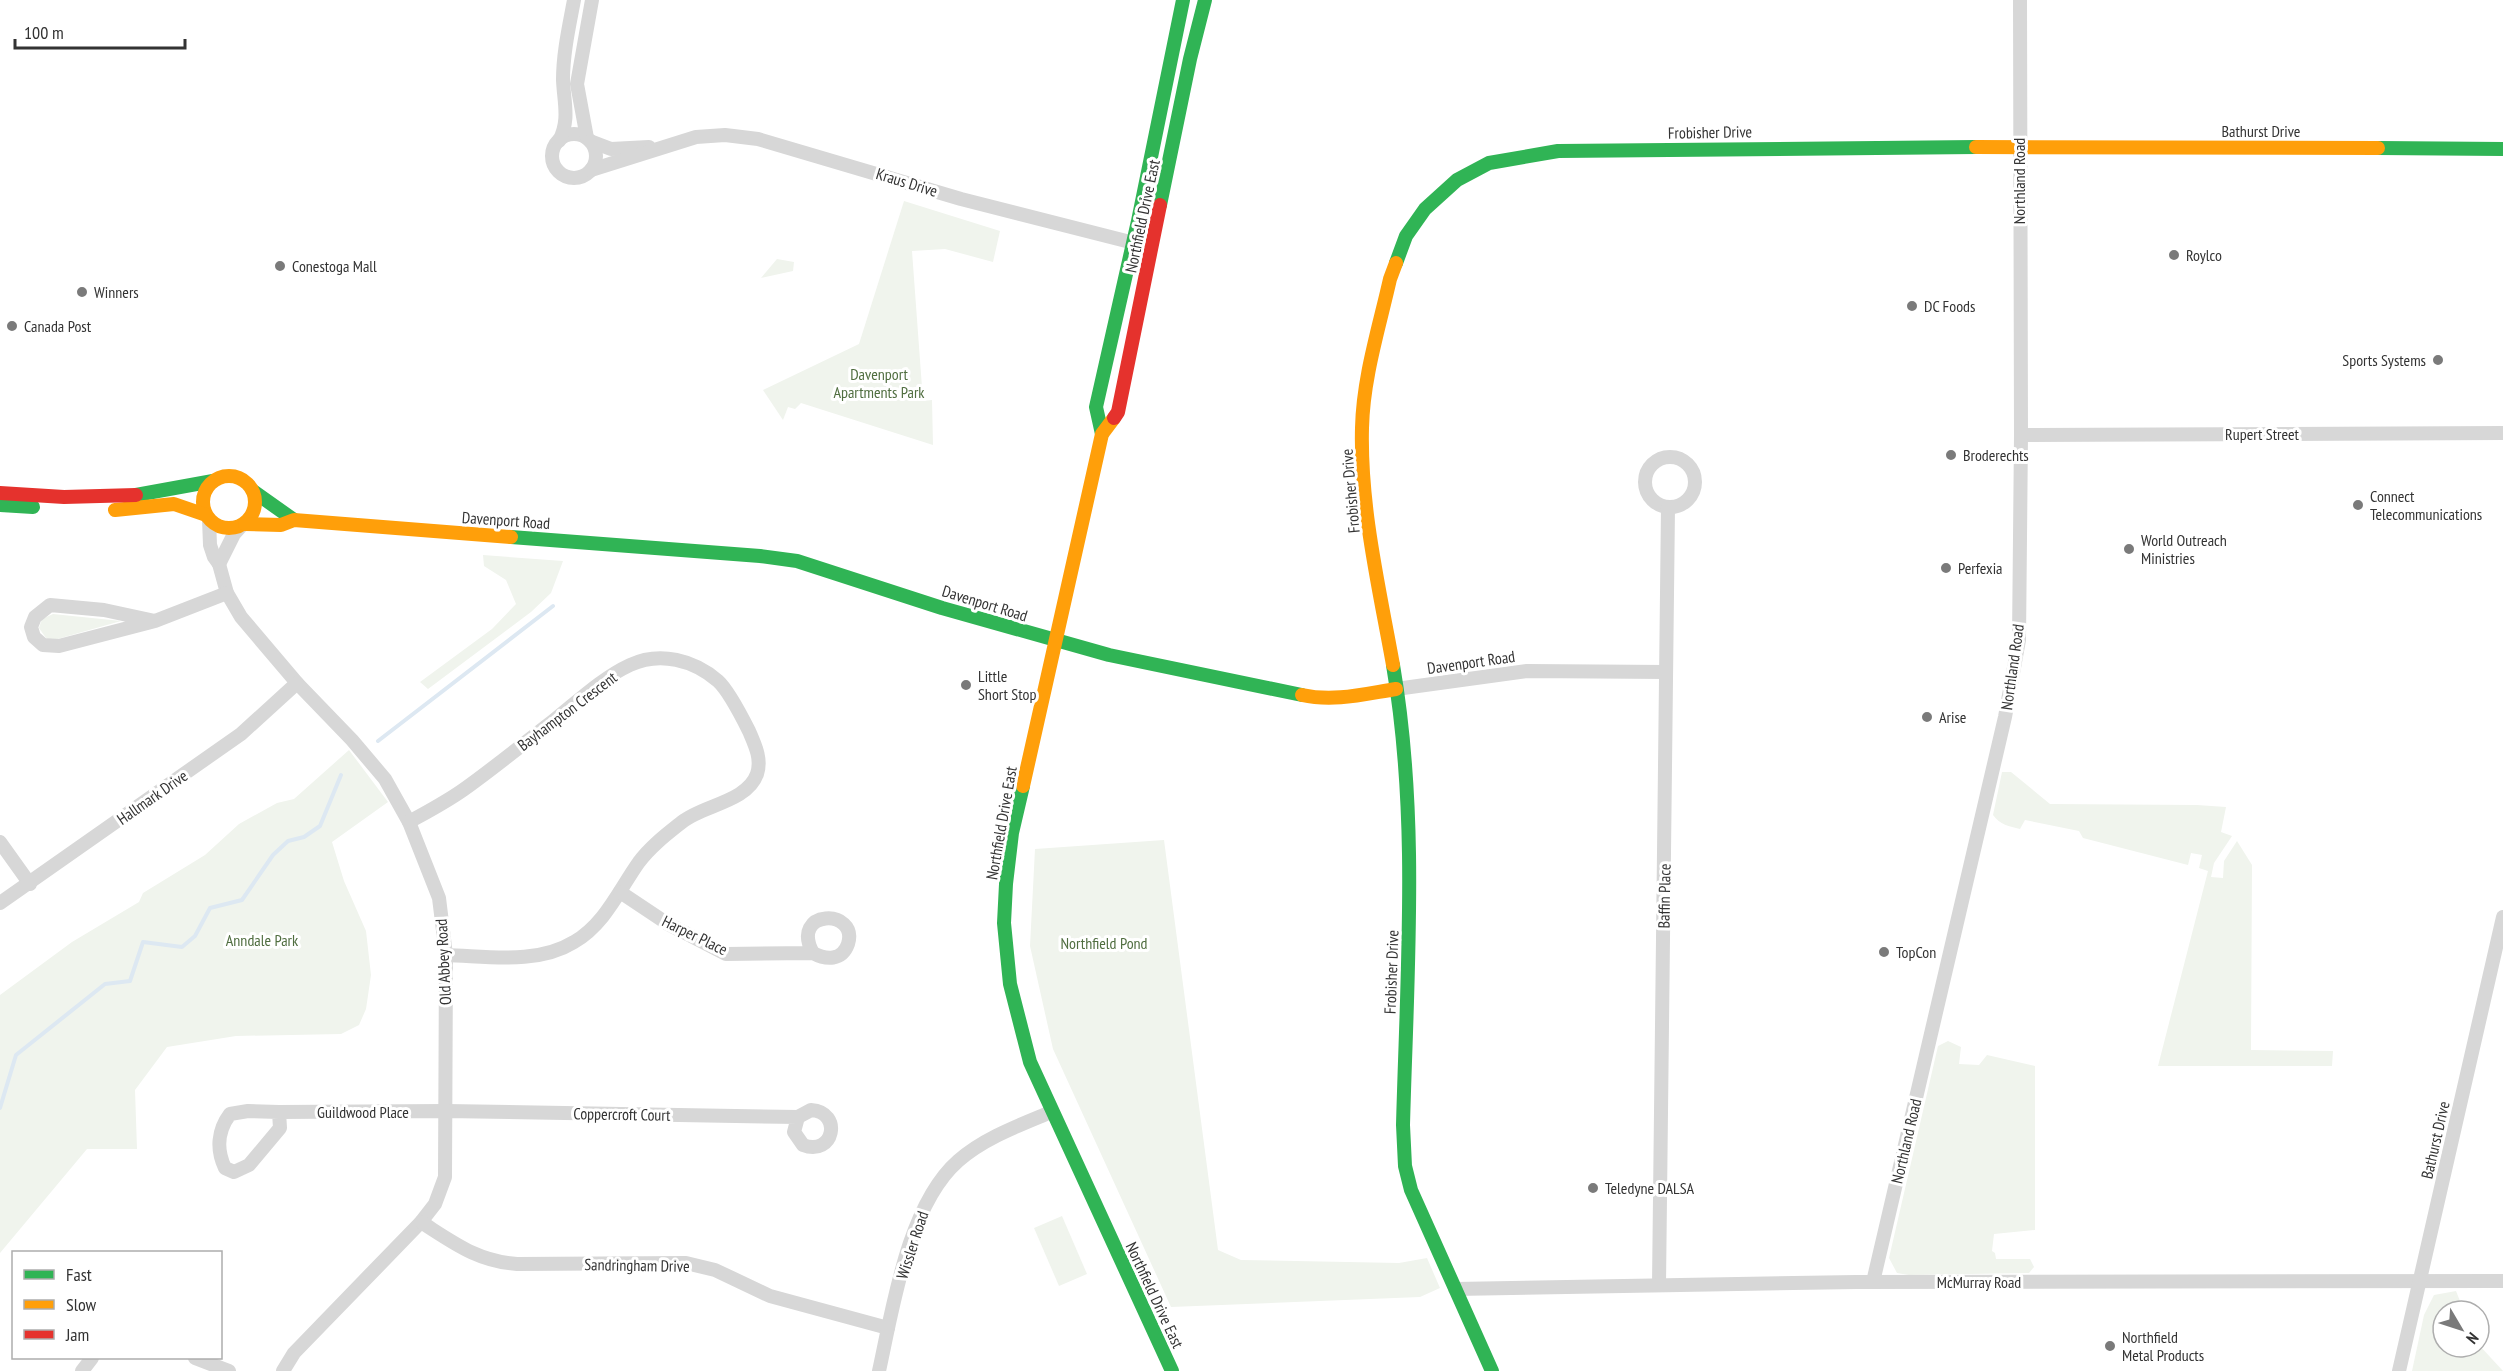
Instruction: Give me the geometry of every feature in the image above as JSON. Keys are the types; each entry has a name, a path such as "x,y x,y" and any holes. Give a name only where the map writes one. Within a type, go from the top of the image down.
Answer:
{"street":[{"path":"574,0 566,39 563,81 567,115 565,126 554,148 553,157 554,165 560,173 575,178 584,176 591,170 596,154 589,139 577,84 592,0"},
{"name":"Northfield Drive East","path":"1102,434 1096,407 1133,243 1182,0"},
{"name":"Northfield Drive East","path":"1172,1371 1029,1062 1010,984 1004,923 1012,833 1102,434 1118,412 1190,59 1205,0"},
{"name":"Northland Road","path":"1873,1282 2005,717 2019,640 2020,0"},
{"path":"559,141 572,134 589,139"},
{"name":"Kraus Drive","path":"591,170 643,155 660,147 704,136 725,135 758,139 961,199 1153,247"},
{"name":"Kraus Drive","path":"589,139 611,149 660,147"},
{"name":"Bathurst Drive","path":"2019,146 2503,149"},
{"name":"Frobisher Drive","path":"1492,1371 1412,1190 1405,1166 1402,1125 1412,849 1400,706 1369,529 1362,426 1366,384 1390,279 1406,236 1425,209 1457,180 1489,163 1558,151 2019,146"},
{"name":"Rupert Street","path":"2021,435 2503,433"},
{"path":"0,492 64,497 125,497 234,476 246,482 253,491 294,520"},
{"path":"208,517 203,501 213,481"},
{"path":"219,564 234,534 254,512 253,491"},
{"path":"0,505 120,510 174,504 208,517 224,528 243,524"},
{"name":"Baffin Place","path":"1659,1285 1668,507"},
{"name":"Old Abbey Road","path":"208,517 210,545 219,564 227,594 241,617 297,683 352,740 385,779 409,822 439,898 446,955 445,1177 435,1204 421,1222 294,1353 283,1371"},
{"name":"Davenport Road","path":"243,524 281,525 294,520 788,560 1108,655 1308,697 1343,698 1527,671 1666,672"},
{"path":"155,621 104,610 50,605 35,617 31,627 34,637 43,645 58,646 155,621 227,594"},
{"name":"Bayhampton Crescent","path":"409,822 462,791 597,686 630,665 650,659 670,657 697,666 719,682 744,720 758,755 757,776 748,787 688,818 657,842 641,860 597,924 574,942 551,952 522,957 446,955"},
{"name":"Hallmark Drive","path":"0,903 241,734 297,683"},
{"path":"0,842 30,884"},
{"name":"Harper Place","path":"620,892 668,924 726,954 813,952"},
{"name":"Bathurst Drive","path":"2399,1371 2502,925"},
{"name":"Guildwood Place","path":"279,1112 280,1128 249,1165 234,1172 225,1168 221,1160 220,1135 221,1125 230,1114 248,1111 446,1111"},
{"name":"Coppercroft Court","path":"446,1111 798,1117"},
{"name":"Wissler Road","path":"879,1371 915,1227 931,1192 943,1176 972,1150 1051,1112"},
{"name":"Sandringham Drive","path":"421,1222 472,1254 494,1262 517,1264 686,1263 715,1270 770,1296 888,1328"},
{"name":"McMurray Road","path":"1455,1289 1873,1282 2420,1279 2503,1281"},
{"path":"82,1371 91,1359"},
{"path":"198,1359 229,1371"}],"green space":[{"name":"Davenport Apartments Park","path":"904,201 1000,231 993,262 945,249 912,251 923,401 932,400 933,445 801,403 795,409 788,407 783,420 763,390 859,344"},
{"path":"777,259 794,262 793,271 761,278"},
{"path":"483,555 563,561 551,593 531,612 428,689 420,682 492,629 516,604 506,580 484,566"},
{"path":"53,614 121,621 54,640 46,638 39,628 42,619"},
{"name":"Anndale Park","path":"349,750 388,802 332,842 344,881 366,931 371,975 366,1009 359,1025 341,1034 236,1036 167,1047 135,1090 137,1149 87,1149 0,1253 0,995 72,942 139,902 143,893 205,855 239,824 277,803 294,799"},
{"path":"2002,772 2011,772 2050,804 2226,807 2221,832 2232,836 2214,863 2211,877 2223,878 2224,861 2237,841 2252,865 2251,1050 2333,1051 2332,1066 2158,1066 2208,871 2199,868 2202,855 2191,853 2188,865 2083,838 2079,831 2025,820 2020,829 2005,825 1993,815"},
{"name":"Northfield Pond","path":"1164,840 1218,1250 1241,1260 1399,1263 1427,1258 1440,1288 1420,1297 1171,1307 1053,1049 1030,946 1035,849"},
{"path":"1948,1041 1961,1047 1959,1064 1979,1065 1987,1055 2035,1066 2035,1230 1994,1234 1992,1251 1996,1259 2030,1259 2034,1267 2029,1273 1909,1275 1897,1273 1889,1258 1938,1046"},
{"path":"1062,1216 1087,1274 1059,1286 1034,1228"},
{"path":"2456,1291 2459,1299 2432,1299 2434,1295"},
{"path":"2431,1301 2431,1359 2491,1358 2503,1371 2412,1371 2424,1315"}],"waterway":[{"path":"378,741 553,606"},
{"path":"0,1108 16,1055 105,984 130,981 143,942 182,947 195,936 210,908 242,900 273,855 288,841 304,837 320,826 341,775"}],"traffic: fast":[{"path":"1102,434 1096,407 1138,221 1183,0"},
{"path":"1160,205 1190,59 1205,0"},
{"path":"1396,263 1406,236 1425,209 1457,180 1489,163 1558,151 1976,147"},
{"path":"2378,148 2503,149"},
{"path":"136,495 213,481"},
{"path":"253,491 294,520"},
{"path":"0,505 33,507"},
{"path":"511,537 760,556 797,561 942,608 1109,655 1302,695"},
{"path":"1393,665 1401,722 1409,837 1403,1125 1405,1166 1411,1190 1492,1371"},
{"path":"1023,786 1012,833 1006,884 1004,923 1010,984 1030,1062 1172,1371"}],"traffic: slow":[{"path":"1976,147 2378,148"},
{"path":"1393,665 1367,517 1362,428 1368,372 1390,279 1396,263"},
{"path":"1023,786 1102,434 1114,418"},
{"path":"224,476 234,476 248,483 255,502 248,521 234,528 224,528 214,524 207,517 203,507 203,497 207,487 214,480 224,476"},
{"path":"115,510 174,504 206,515"},
{"path":"245,524 281,525 294,520 511,537"},
{"path":"1302,695 1326,698 1396,689"}],"traffic: jam":[{"path":"1114,418 1118,412 1160,205"},
{"path":"0,493 64,497 136,495"}],"place":[{"name":"Roylco","path":"2174,255"},
{"name":"Conestoga Mall","path":"280,266"},
{"name":"Winners","path":"82,292"},
{"name":"DC Foods","path":"1912,306"},
{"name":"Canada Post","path":"12,326"},
{"name":"Sports Systems","path":"2438,360"},
{"name":"Broderechts","path":"1951,455"},
{"name":"Connect Telecommunications","path":"2358,505"},
{"name":"World Outreach Ministries","path":"2129,549"},
{"name":"Perfexia","path":"1946,568"},
{"name":"Little Short Stop","path":"966,685"},
{"name":"Arise","path":"1927,717"},
{"name":"TopCon","path":"1884,952"},
{"name":"Teledyne DALSA","path":"1593,1188"},
{"name":"Northfield Metal Products","path":"2110,1346"}]}
